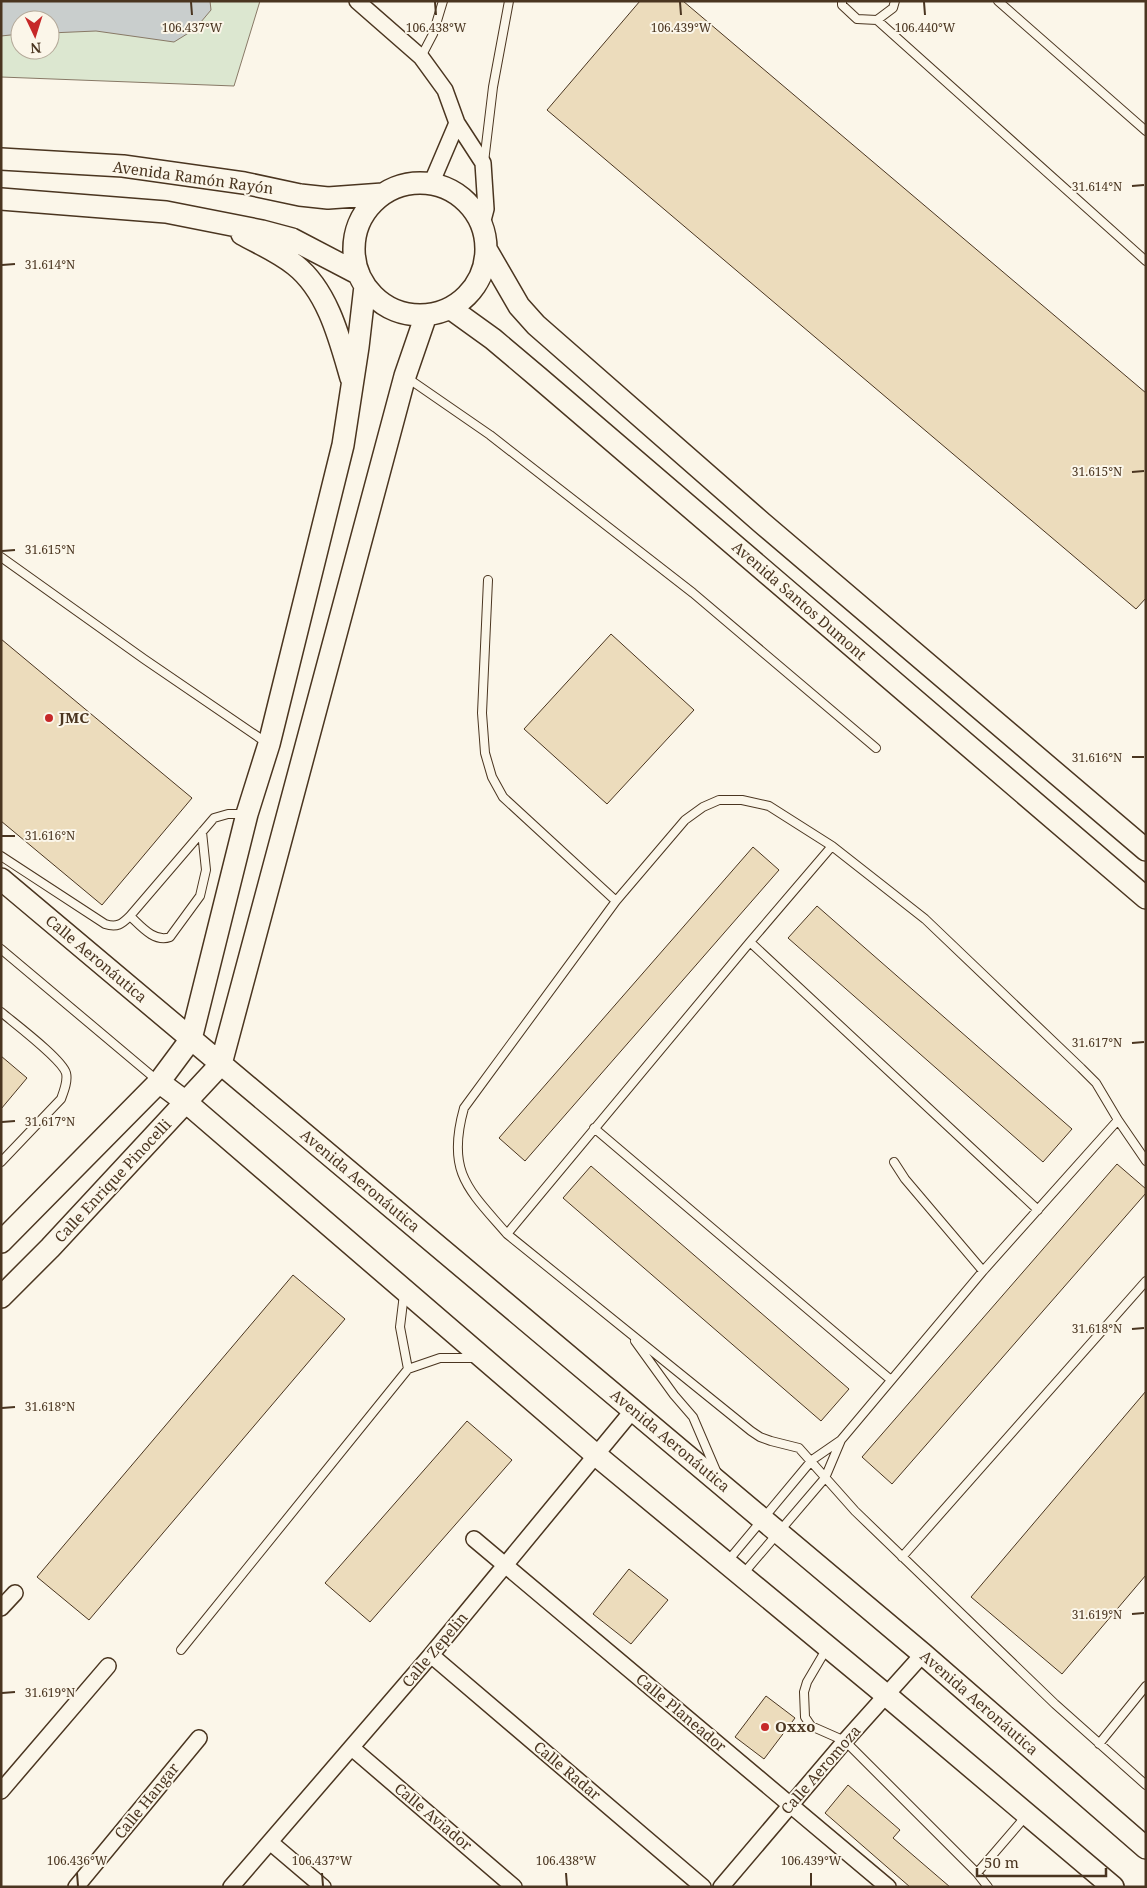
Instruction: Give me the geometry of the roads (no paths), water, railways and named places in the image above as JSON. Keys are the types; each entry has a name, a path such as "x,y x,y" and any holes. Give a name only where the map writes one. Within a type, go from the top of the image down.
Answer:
{"main road":[{"name":"Avenida Ramón Rayón","path":"1,159 123,166 226,180 328,198 383,194"},
{"path":"1,199 166,212 262,230 292,239 362,280 381,303 403,313 426,315 450,308 469,293 482,273 486,249 482,224 471,206 455,193 436,185 416,183 398,186 383,194 369,206 360,221 354,239 354,257 362,280 358,347 343,445 269,744 247,814 191,1039 159,1082 1,1242"},
{"path":"217,221 283,257 296,266 309,279 328,310 336,328 352,382"},
{"path":"486,249 519,306 536,324 769,529 1146,850"},
{"name":"Avenida Santos Dumont","path":"450,308 493,339 531,370 1146,898"},
{"path":"221,1064 405,376 426,315"},
{"name":"Calle Aeronáutica","path":"1,879 191,1039"},
{"name":"Avenida Aeronáutica","path":"191,1039 923,1654 1146,1848"},
{"name":"Calle Enrique Pinocelli","path":"1,1297 187,1103 221,1064"},
{"path":"159,1082 187,1103 596,1455 886,1695 1113,1887"}],"street":[{"path":"357,1 421,57 445,90 458,123 484,163 486,209 482,224"},
{"path":"431,184 458,123"},
{"name":"Calle Zepelin","path":"232,1887 506,1566 633,1410"},
{"name":"Calle Planeador","path":"474,1539 888,1887"},
{"path":"1,1608 16,1593"},
{"name":"Calle Aeromoza","path":"720,1887 845,1741 923,1654"},
{"name":"Calle Radar","path":"431,1655 704,1887"},
{"path":"1,1791 108,1666"},
{"name":"Calle Hangar","path":"76,1887 199,1738"},
{"name":"Calle Aviador","path":"352,1748 514,1887"},
{"path":"270,1842 323,1887"}],"lane":[{"path":"421,57 433,34 442,1"},
{"path":"484,163 493,87 509,1"},
{"path":"842,1 842,5 857,19 877,20 1146,261"},
{"path":"877,20 893,8 895,1"},
{"path":"998,1 1146,131"},
{"path":"405,376 490,434 693,593 876,748"},
{"path":"1,557 269,744"},
{"path":"488,580 482,713 485,753 492,777 503,797 616,901"},
{"path":"1146,1161 1096,1083 925,919 832,846 769,806 742,800 719,800 702,807 685,820 616,901 464,1108 458,1130 457,1152 461,1173 473,1195 507,1234 760,1437 799,1448 812,1460 825,1478 855,1511 902,1557 1099,1744 1146,1786"},
{"path":"1,856 105,924 113,927 118,926 130,916 214,818 221,815 247,814"},
{"path":"130,916 158,938 164,940 170,937 196,903 203,888 206,870 202,832"},
{"path":"507,1234 832,846"},
{"path":"750,942 1038,1210"},
{"path":"1,949 159,1082"},
{"path":"1,1012 58,1060 66,1072 65,1087 61,1099 1,1162"},
{"path":"733,1569 762,1519 812,1460 841,1440 983,1271 1118,1120"},
{"path":"594,1128 891,1380"},
{"path":"894,1162 905,1179 983,1271"},
{"path":"902,1557 1146,1280"},
{"path":"404,1290 400,1327 408,1369"},
{"path":"629,1332 674,1395 693,1417 723,1486"},
{"path":"181,1650 408,1369 440,1358 483,1358"},
{"path":"733,1569 779,1534 825,1478 841,1440"},
{"path":"828,1647 806,1682 803,1701 805,1717 810,1726 845,1741 977,1873 988,1887"},
{"path":"1099,1744 1146,1686"},
{"path":"977,1873 1028,1814"}],"place":[{"name":"JMC","path":"49,718"},
{"name":"Oxxo","path":"765,1727"}]}
